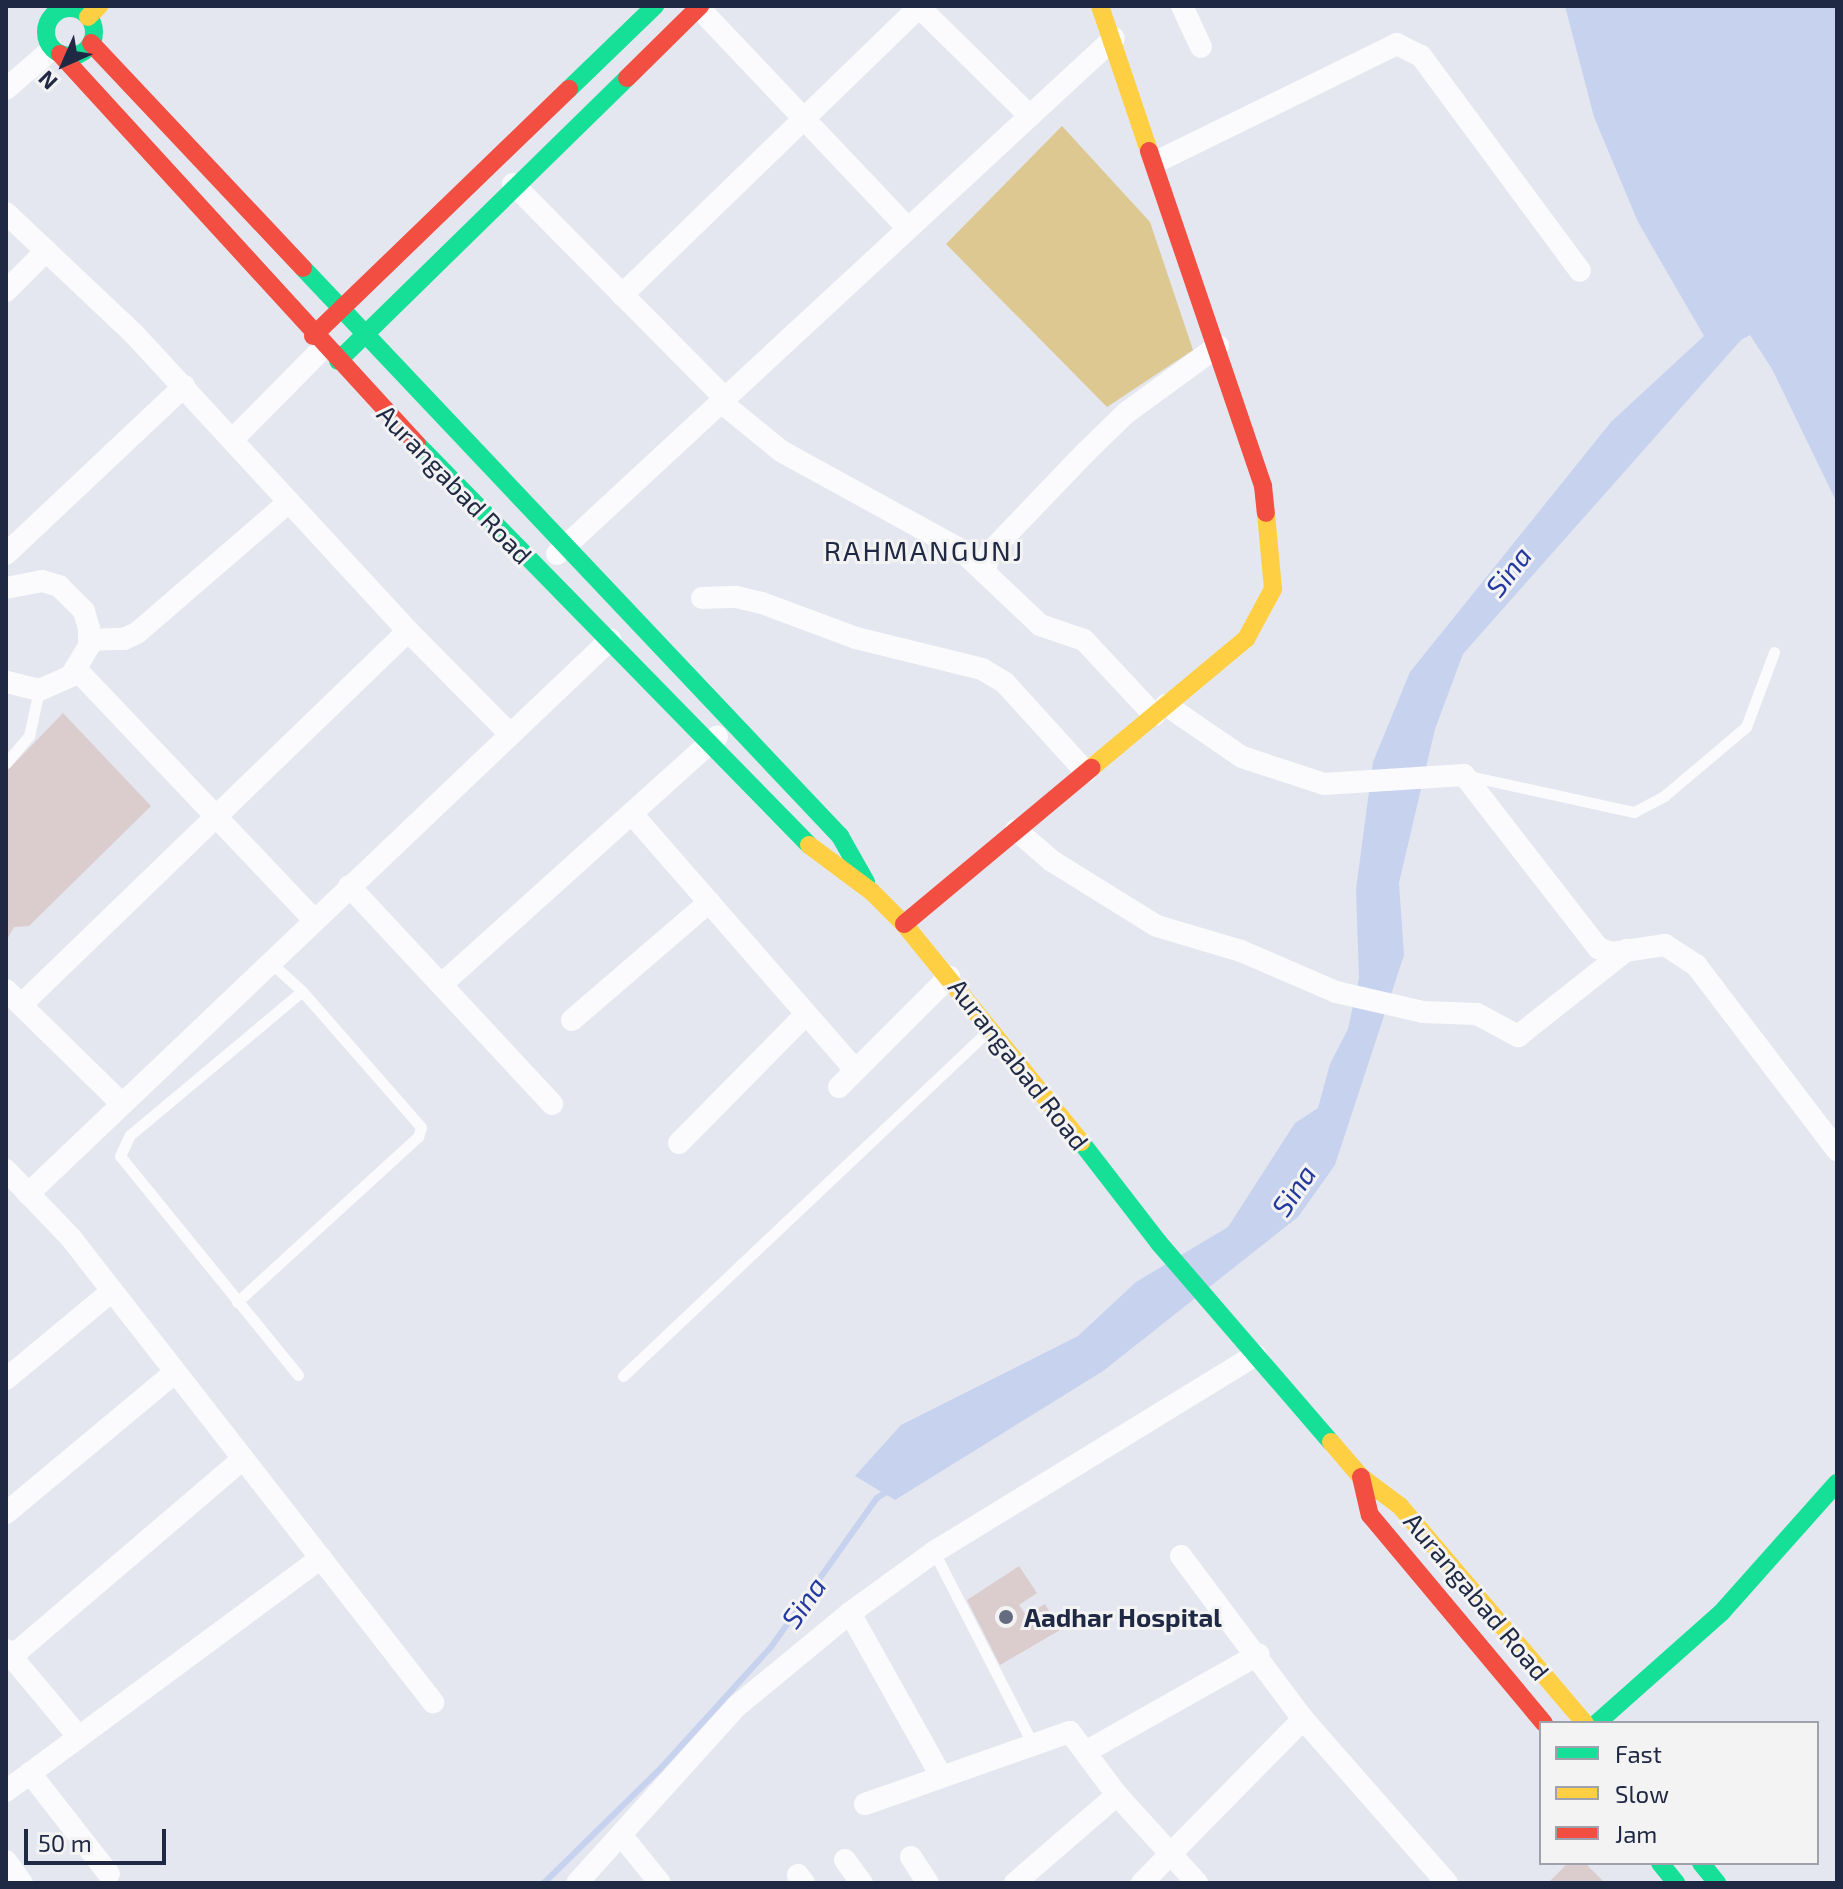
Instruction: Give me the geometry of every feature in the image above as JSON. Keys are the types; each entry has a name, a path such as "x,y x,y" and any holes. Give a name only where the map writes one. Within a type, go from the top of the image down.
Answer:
{"main road":[{"path":"325,348 340,310 655,6"},
{"path":"904,924 1246,639 1273,589 1263,486 1114,38 1100,6"},
{"path":"325,348 365,334 513,184 699,7"},
{"path":"69,8 93,11 91,43 75,56 56,51 46,35 49,11 69,8"},
{"name":"Aurangabad Road","path":"91,43 730,724 840,836 872,892"},
{"name":"Aurangabad Road","path":"56,51 325,348 539,571 817,853 872,892 904,924 992,1027 1159,1243 1361,1477 1400,1506 1583,1721"},
{"name":"Aurangabad Road","path":"1361,1477 1370,1515 1542,1721"},
{"path":"1599,1721 1721,1613 1837,1483"},
{"path":"1662,1865 1676,1883"},
{"path":"1703,1865 1717,1883"}],"street":[{"path":"622,295 919,6 1028,114"},
{"path":"1182,6 1201,47"},
{"path":"699,7 802,120 906,226"},
{"path":"539,571 906,226 1114,38"},
{"path":"1156,162 1397,44 1421,56 1580,271"},
{"path":"6,89 56,51"},
{"path":"513,184 723,400 781,451 961,550 1040,625 1084,640 1160,710 1242,757 1324,784 1457,775 1589,939 1612,953 1665,945 1696,965 1837,1150"},
{"path":"6,213 184,386 408,631 509,733"},
{"path":"6,291 46,251"},
{"path":"984,572 991,551 1097,441 1218,346"},
{"path":"234,438 325,348"},
{"path":"6,554 184,386"},
{"path":"89,640 124,639 137,633 289,502"},
{"path":"6,588 33,581 59,586 84,611 89,640 77,670 56,686 39,690 6,682"},
{"path":"702,598 736,597 762,603 856,638 982,669 1005,683 1086,772"},
{"path":"122,1104 14,998 213,818 408,631"},
{"path":"28,1194 610,640"},
{"path":"77,670 213,818 314,920"},
{"path":"442,984 730,724"},
{"path":"632,814 855,1070"},
{"path":"1016,830 1132,914 1241,951 1336,992 1423,1012 1477,1014 1518,1036 1627,950"},
{"path":"349,886 552,1104"},
{"path":"572,1020 709,902"},
{"path":"839,1087 949,977"},
{"path":"679,1143 806,1014"},
{"path":"6,1170 112,1291 433,1702"},
{"path":"6,1379 112,1291"},
{"path":"577,1883 737,1706 850,1613 934,1552 1256,1355"},
{"path":"6,1513 175,1372"},
{"path":"77,1735 9,1654 243,1459"},
{"path":"1181,1556 1259,1654 1303,1719 1447,1883"},
{"path":"6,1791 77,1735 321,1558"},
{"path":"850,1613 941,1776"},
{"path":"1087,1751 1259,1654"},
{"path":"1142,1883 1303,1719"},
{"path":"865,1804 1070,1732 1117,1795 1197,1883"},
{"path":"30,1773 109,1874"},
{"path":"1015,1883 1117,1795"},
{"path":"621,1835 660,1883"},
{"path":"911,1857 928,1883"},
{"path":"845,1860 862,1883"},
{"path":"6,1861 22,1883"}],"lane":[{"path":"1457,775 1634,812 1664,796 1746,727 1774,652"},
{"path":"6,763 29,736 39,690"},
{"path":"237,1302 418,1137 421,1127 302,991 270,962"},
{"path":"298,1375 120,1156 130,1135 302,991"},
{"path":"623,1376 992,1027"},
{"path":"934,1552 1032,1743"}],"shaded area":[{"path":"1062,126 1150,222 1193,350 1107,407 946,244"}],"water":[{"path":"1565,6 1837,6 1837,503 1772,369 1750,335 1741,340 1463,654 1435,729 1399,883 1404,955 1335,1165 1298,1217 1103,1371 895,1500 855,1476 901,1425 1078,1336 1136,1282 1228,1227 1295,1123 1318,1108 1330,1064 1348,1029 1359,978 1356,889 1373,762 1410,672 1611,422 1704,336 1638,222 1594,117"}],"building":[{"path":"63,713 151,806 29,926 14,927 6,941 6,772"},
{"path":"1019,1566 1037,1593 1019,1605 1026,1615 1045,1604 1060,1630 1000,1665 967,1600"},
{"path":"1566,1865 1587,1865 1605,1883 1548,1883"}],"waterway":[{"name":"Sina","path":"544,1883 660,1769 771,1647 877,1498 891,1489"}],"traffic: fast":[{"path":"569,89 655,6"},
{"path":"70,8 87,15 94,32 87,49 70,56 53,49 46,32 53,15 70,8"},
{"path":"338,361 627,78"},
{"path":"303,268 840,836 866,882"},
{"path":"417,444 809,845"},
{"path":"1081,1142 1159,1243 1331,1442"},
{"path":"1599,1721 1721,1613 1837,1483"},
{"path":"1662,1865 1676,1883"},
{"path":"1703,1865 1717,1883"}],"traffic: slow":[{"path":"88,17 99,6"},
{"path":"1100,6 1149,151"},
{"path":"1091,768 1246,639 1273,589 1266,513"},
{"path":"809,845 872,892 904,924 1081,1142"},
{"path":"1331,1442 1361,1477 1400,1506 1583,1721"}],"traffic: jam":[{"path":"627,78 700,6"},
{"path":"91,43 303,268"},
{"path":"60,54 417,444"},
{"path":"313,336 569,89"},
{"path":"1149,151 1263,486 1266,513"},
{"path":"904,924 1091,768"},
{"path":"1361,1477 1370,1515 1542,1721"}],"place":[{"name":"Aadhar Hospital","path":"1006,1617"}],"district":[{"name":"RAHMANGUNJ","path":"924,550"}]}
